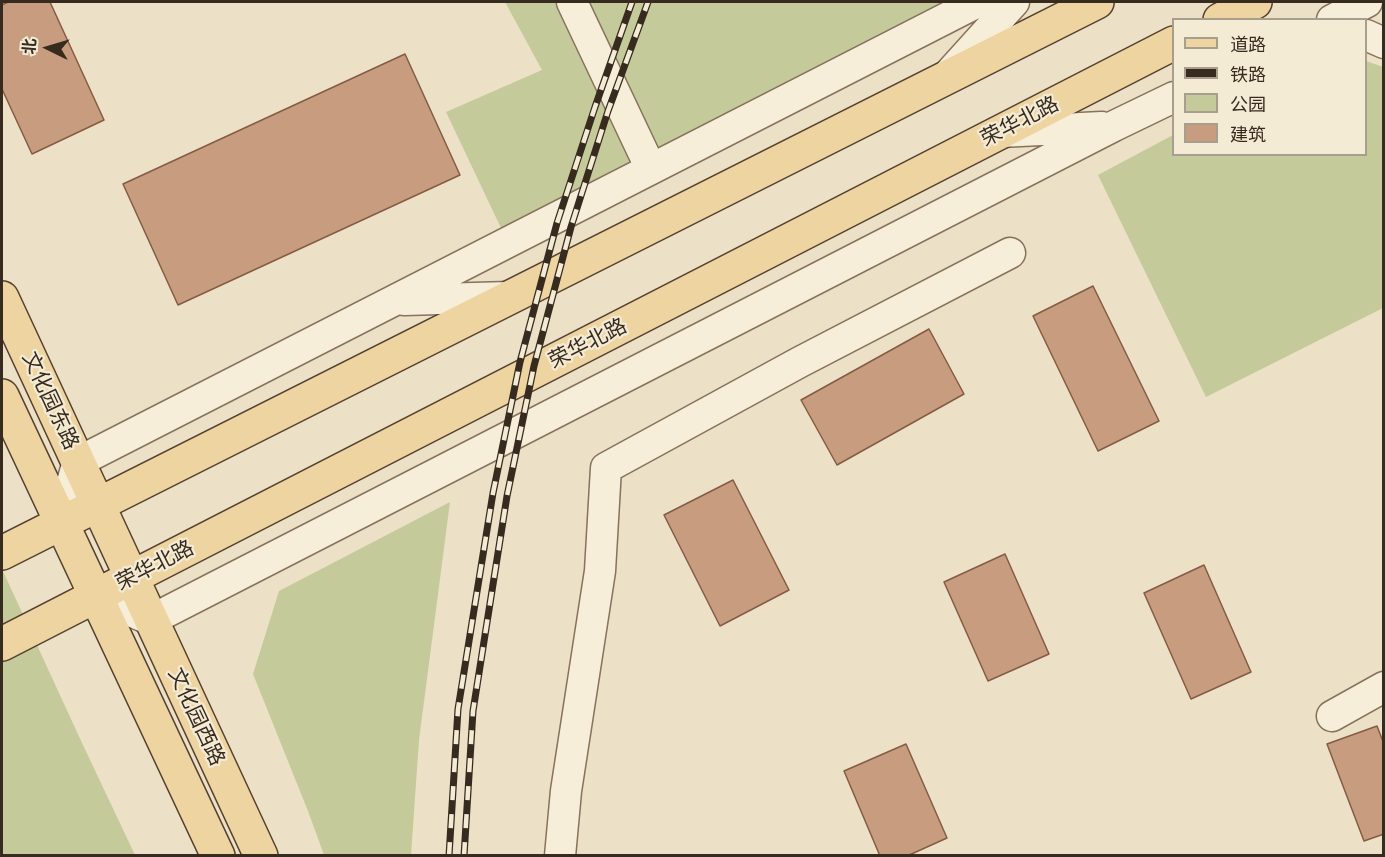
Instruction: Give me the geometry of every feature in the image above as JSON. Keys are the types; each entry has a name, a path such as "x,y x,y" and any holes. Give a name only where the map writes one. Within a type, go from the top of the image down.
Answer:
{"main road":[{"path":"2,553 1097,2"},
{"path":"1224,18 1255,2"},
{"name":"荣华北路","path":"2,644 1172,44"},
{"name":"文化园东路","path":"2,298 132,578"},
{"name":"文化园东路","path":"2,396 96,596"},
{"name":"文化园西路","path":"132,578 261,855"},
{"name":"文化园西路","path":"96,596 218,855"}],"street":[{"path":"572,2 651,169"},
{"path":"60,523 78,462 978,2"},
{"path":"947,77 1014,2"},
{"path":"1336,18 1367,2"},
{"path":"1367,36 1383,44"},
{"path":"96,596 151,620 1172,97"},
{"path":"1000,132 1114,126"},
{"path":"560,855 566,791 600,571 606,468 800,362 1010,253"},
{"path":"395,300 509,297"},
{"path":"1332,716 1383,687"}],"green space":[{"path":"505,2 943,2 501,228 446,112 542,70"},
{"path":"1367,61 1383,67 1383,308 1206,397 1098,175 1172,136 1172,156 1367,156"},
{"path":"450,502 419,740 411,855 324,855 253,674 279,591"},
{"path":"2,569 82,743 135,855 2,855"}],"building":[{"path":"8,2 50,2 104,120 32,154 2,89 2,5"},
{"path":"405,54 460,175 178,305 123,184"},
{"path":"1093,286 1159,421 1098,451 1033,316"},
{"path":"929,329 964,394 837,465 801,400"},
{"path":"733,480 789,590 720,626 664,515"},
{"path":"1005,554 1049,654 988,681 944,582"},
{"path":"1204,565 1251,672 1191,699 1144,593"},
{"path":"1377,726 1384,744 1384,834 1364,841 1327,744"},
{"path":"906,744 947,838 907,856 880,856 844,771"}],"railway":[{"path":"449,856 458,709 493,493 520,362 557,223 632,2"},
{"path":"464,856 473,711 507,496 534,366 571,227 608,111 648,2"}]}
